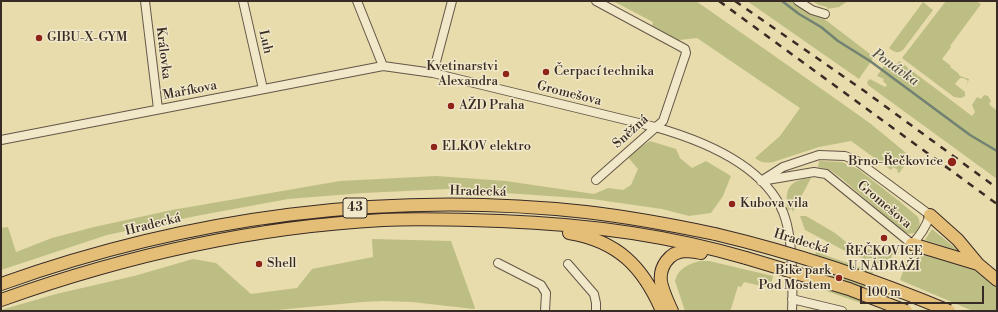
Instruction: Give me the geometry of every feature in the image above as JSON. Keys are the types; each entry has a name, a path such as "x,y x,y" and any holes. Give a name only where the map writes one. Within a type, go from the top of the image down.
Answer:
{"highway":[{"name":"Hradecká","path":"1,284 81,258 177,233 281,215 354,208 421,204 529,207 638,219 715,234 767,247 831,266 888,286 949,311"},
{"path":"930,215 958,240 978,264 997,280"},
{"name":"43","path":"1,300 94,270 198,244 293,229 384,220 449,219 532,222 662,238 711,252 746,258 849,289 906,311"},
{"path":"532,222 558,231 595,239 622,254 635,266 645,279 653,291 662,311"},
{"path":"912,244 978,264"},
{"path":"672,311 661,281 663,266 670,258 680,252 711,252"}],"street":[{"name":"Královka","path":"145,1 158,109"},
{"name":"Luh","path":"243,1 263,89"},
{"path":"357,1 383,66"},
{"path":"433,73 452,1"},
{"name":"Sněžná","path":"596,1 685,49 686,53 663,120 596,180"},
{"path":"798,1 812,10 825,14"},
{"name":"Maříkova","path":"1,140 383,66"},
{"name":"Gromešova","path":"383,66 433,73 655,127 686,136 721,152 741,165 761,181 814,172 826,174 912,244 926,227 930,215 857,161 845,156 819,155 783,167 761,181"},
{"path":"761,181 777,200 787,223 791,260 792,311"},
{"path":"498,263 541,285 546,293 545,311"},
{"path":"568,264 594,294 596,311"},
{"path":"792,299 842,311"}],"green space":[{"path":"613,1 696,1 871,124 911,157 899,173 897,172 898,170 893,167 891,170 851,141 819,147 773,162 760,161 755,158 780,136 800,108 697,38 679,40 652,26 653,22"},
{"path":"747,1 792,1 813,15 823,18 874,57 859,79"},
{"path":"812,1 848,1 839,7 827,9 827,7"},
{"path":"946,1 976,1 981,4 942,59 960,76 969,79 966,88 968,81 964,78 960,78 955,84 965,92 965,96 961,98 954,97 902,58"},
{"path":"923,2 933,10 903,50 897,52 892,51 889,48"},
{"path":"899,61 972,116 975,112 972,105 977,97 981,99 984,95 988,96 991,101 989,104 997,111 997,179 868,85 867,82 870,79 885,87 887,85 883,81 884,79 877,76 885,64 892,70"},
{"path":"650,141 676,149 680,158 692,168 706,161 731,176 723,196 711,213 689,216 662,209 592,199 448,189 363,193 288,199 196,216 107,235 1,270 1,228 8,227 16,252 52,238 94,227 172,210 340,181 436,176 506,181 594,194 608,188 623,190 631,185 638,169 627,156"},
{"path":"819,161 842,162 858,169 918,217 920,225 917,231 915,233 904,232 841,178 830,170 818,167"},
{"path":"811,178 793,212 792,209 788,210 787,196 790,187 793,183"},
{"path":"800,216 806,216 835,233 856,250 878,249 884,252 893,246 896,246 888,266 851,254 805,230"},
{"path":"932,229 959,251 925,240"},
{"path":"372,239 451,241 475,308 412,302 383,301 266,311 1,311 56,294 134,276 193,259 216,263 251,294 297,288 312,269 373,257"},
{"path":"921,251 969,266 997,287 997,311 973,311 900,280 908,257"},
{"name":"Bike park Pod Mostem","path":"816,252 873,272 861,303 806,284"},
{"path":"700,261 709,261 773,276 770,288 744,282 741,287 738,286 731,309 728,311 685,311 675,281 676,277 681,270 688,265"}],"waterway":[{"name":"Ponávka","path":"782,1 799,14 821,27 838,41 870,61 970,135 997,151"}],"railway":[{"path":"719,1 997,204"},
{"path":"735,1 863,90 997,188"}],"place":[{"name":"GIBU-X-GYM","path":"39,38"},
{"name":"Čerpací technika","path":"546,72"},
{"name":"Kvetinarstvi Alexandra","path":"506,74"},
{"name":"AŽD Praha","path":"451,106"},
{"name":"ELKOV elektro","path":"434,147"},
{"name":"Brno-Řečkovice","path":"952,162"},
{"name":"Kubova vila","path":"732,204"},
{"name":"ŘEČKOVICE U NÁDRAŽÍ","path":"884,238"},
{"name":"Shell","path":"259,264"},
{"name":"Bike park Pod Mostem","path":"839,278"}]}
